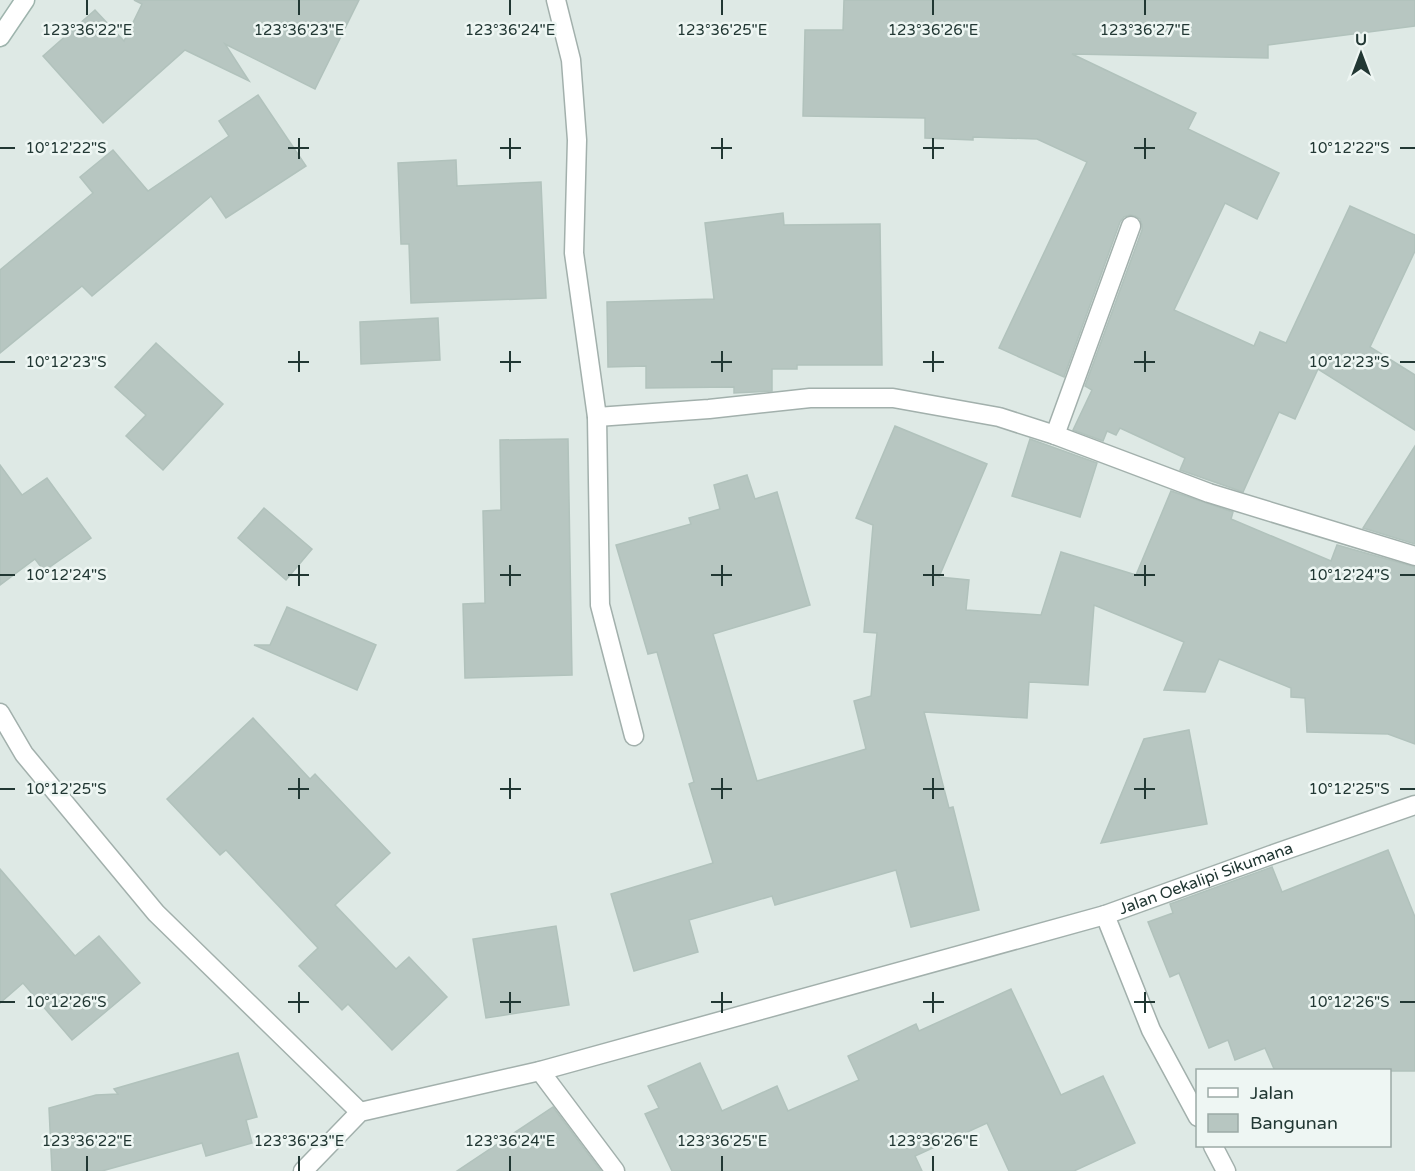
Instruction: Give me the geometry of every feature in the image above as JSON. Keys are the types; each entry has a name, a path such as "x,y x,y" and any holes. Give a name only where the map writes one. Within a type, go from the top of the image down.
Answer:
{"street":[{"path":"0,37 25,0"},
{"path":"556,0 570,60 577,140 574,253 597,417 600,604 634,736"},
{"path":"1055,435 1131,226"},
{"path":"597,417 709,409 810,398 893,398 999,417 1055,435 1209,493 1415,556"},
{"path":"0,713 24,754 156,913 360,1112"},
{"name":"Jalan Oekalipi Sikumana","path":"1196,1115 1151,1030 1105,915 1415,805"},
{"path":"303,1171 360,1112 540,1071 1105,915"},
{"path":"540,1071 615,1171"},
{"path":"1214,1147 1226,1171"}],"building":[{"path":"134,0 359,0 315,89 225,44 249,81 185,50 103,123 43,56 95,10 124,41 142,4"},
{"path":"844,0 1415,0 1415,26 1268,45 1268,58 1072,54 1196,113 1188,129 1279,173 1257,219 1225,203 1174,310 1254,346 1260,332 1286,343 1350,206 1415,235 1415,251 1370,347 1415,375 1415,430 1318,369 1295,419 1279,412 1243,492 1180,470 1185,458 1120,428 1116,435 1107,431 1103,441 1073,430 1092,390 1085,386 1142,230 1140,219 1130,215 1124,217 1120,222 1064,377 999,348 1087,162 1037,139 925,138 925,118 803,116 805,30 843,30"},
{"path":"258,95 306,166 226,218 211,196 92,296 82,286 0,353 0,270 93,193 80,177 113,150 148,191 229,136 219,121"},
{"path":"456,160 457,186 541,182 546,298 411,303 409,244 401,244 398,163"},
{"path":"783,213 784,225 880,224 882,365 797,365 797,369 772,369 772,391 734,393 734,387 646,388 646,366 608,367 607,302 714,299 705,223"},
{"path":"438,318 440,360 361,364 360,322"},
{"path":"156,343 223,404 163,470 126,436 146,415 115,387"},
{"path":"895,426 987,464 939,577 969,580 966,610 1041,615 1061,552 1136,575 1171,491 1233,512 1231,519 1331,561 1337,545 1415,567 1415,744 1388,734 1307,732 1305,698 1291,697 1291,688 1219,659 1205,692 1164,690 1184,642 1094,605 1088,685 1029,682 1027,718 924,712 949,808 953,807 979,910 911,927 896,870 775,905 772,896 689,920 698,952 634,971 611,894 713,863 689,784 694,782 657,652 648,654 616,545 691,524 689,518 720,509 714,485 747,475 755,499 777,492 810,605 713,634 757,781 866,749 854,701 871,696 877,633 864,632 873,525 856,518"},
{"path":"568,439 572,675 465,678 463,604 485,603 483,511 501,510 500,440"},
{"path":"1030,439 1097,463 1080,517 1012,496"},
{"path":"1415,446 1415,544 1363,528"},
{"path":"0,465 22,495 47,478 91,538 44,571 35,559 0,585"},
{"path":"264,508 312,549 286,580 238,538"},
{"path":"287,607 376,645 357,690 254,645 270,645"},
{"path":"253,718 310,779 315,774 390,853 335,905 396,969 409,957 447,997 392,1050 348,1004 342,1010 299,966 318,948 226,850 220,855 167,799"},
{"path":"1189,730 1207,824 1101,843 1144,739"},
{"path":"1388,850 1415,917 1415,1071 1274,1069 1265,1048 1235,1060 1228,1040 1209,1048 1179,973 1170,977 1148,922 1173,913 1170,904 1272,867 1282,892"},
{"path":"0,869 75,956 99,936 140,983 72,1040 23,983 0,1003"},
{"path":"556,926 569,1005 486,1018 473,939"},
{"path":"1011,989 1061,1095 1103,1076 1135,1143 1074,1171 1009,1171 987,1123 915,1156 922,1171 672,1171 645,1114 659,1108 648,1086 700,1063 722,1111 777,1086 788,1111 859,1080 848,1056 916,1024 919,1031"},
{"path":"238,1053 257,1117 246,1120 252,1143 206,1156 202,1143 102,1171 52,1171 49,1108 96,1095 118,1094 114,1089"},
{"path":"553,1107 601,1171 457,1171"}]}
